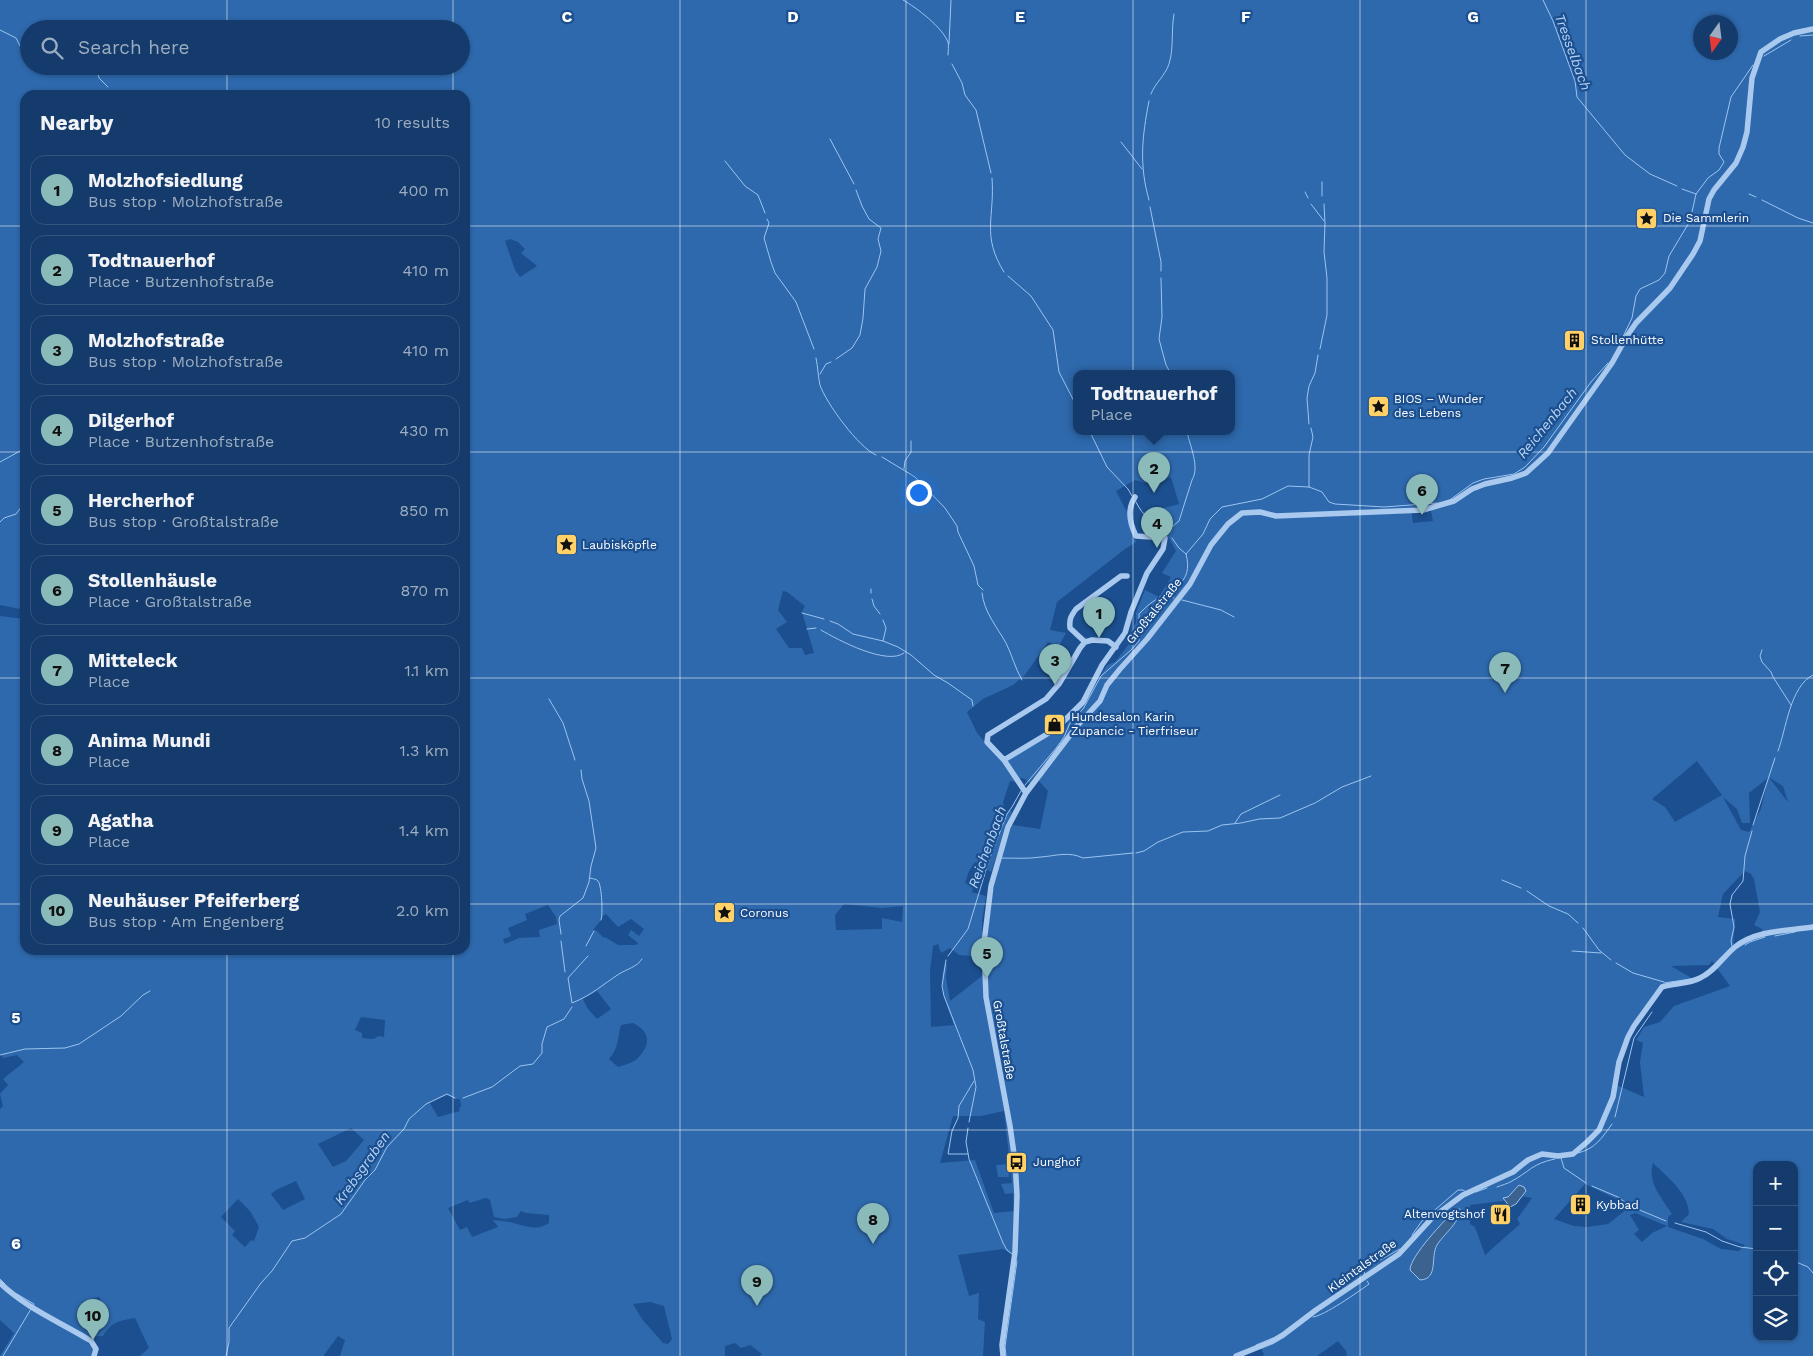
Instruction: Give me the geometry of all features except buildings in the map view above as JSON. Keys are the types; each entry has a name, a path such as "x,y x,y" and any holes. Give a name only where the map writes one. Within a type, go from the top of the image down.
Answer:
{"street":[{"name":"Großtalstraße","path":"1003,1356 1002,1345 1015,1252 1017,1204 1015,1163 986,997 984,943 991,886 997,860 1008,827 1024,790 1100,701 1107,685 1186,590 1211,546 1228,524 1242,513 1260,512 1276,516 1423,510 1454,501 1472,489 1485,484 1521,475 1532,468 1548,453 1584,405 1636,323 1670,288 1700,241 1709,199 1736,163 1743,148 1747,132 1752,78 1761,52 1780,39 1794,33 1813,29"},
{"path":"1004,760 1057,728 1069,718 1083,702 1102,665 1127,629 1131,612 1147,573 1164,544 1165,538 1136,536 1133,531 1130,513 1131,503 1135,497"},
{"path":"1085,642 1070,628 1071,616 1076,609 1121,576 1127,576"},
{"path":"1024,790 1004,760 987,742 988,735 1046,699 1059,684 1085,642 1092,640 1108,641 1116,647"},
{"name":"Kleintalstraße","path":"1236,1356 1283,1335 1316,1310 1399,1254 1432,1218 1462,1195 1513,1172 1528,1160 1542,1154 1558,1156 1574,1154 1588,1142 1599,1130 1612,1097 1619,1062 1628,1037 1662,987 1698,980 1736,947 1755,937 1767,933 1813,927"},
{"path":"0,1283 18,1298 91,1341 96,1346 94,1356"}],"shaded area":[{"path":"0,0 1813,0 1813,1356 1347,1356 1346,1351 1338,1341 1317,1356 1262,1356 1264,1354 1259,1345 1232,1356 1005,1356 1004,1345 1013,1255 1003,1249 958,1255 969,1296 979,1293 978,1319 985,1322 983,1356 760,1356 762,1354 750,1345 741,1348 735,1343 725,1346 725,1356 340,1356 345,1340 338,1336 325,1356 140,1356 149,1348 135,1318 116,1322 103,1336 88,1337 86,1341 93,1349 93,1356 0,1356 14,1333 0,1320 0,1109 3,1106 0,1094 8,1085 3,1079 24,1062 17,1055 3,1058 0,1055 0,616 20,618 20,955 470,955 470,90 20,90 20,609 0,605","holes":["510,239 518,242 525,249 521,253 537,266 520,277 515,270 505,241","1171,477 1179,504 1144,513 1169,538 1176,551 1162,573 1171,577 1159,597 1145,590 1136,613 1136,623 1125,640 1129,644 1115,662 1107,665 1084,704 1069,719 1065,730 1059,729 1003,763 977,733 967,712 983,699 1013,685 1025,675 1048,642 1059,646 1066,633 1050,630 1057,602 1136,542 1128,514 1116,491 1135,480 1145,483","1430,506 1433,521 1413,523 1411,508","783,591 805,606 802,612 814,653 805,655 802,648 789,648 776,629 787,622 778,610","1697,761 1722,795 1675,822 1665,807 1652,799","1021,778 1030,783 1033,778 1038,780 1048,791 1040,829 1012,825 1000,860 992,897 982,976 950,1001 946,978 947,964 945,963 942,979 943,987 954,1025 931,1027 930,971 933,946 938,944 941,953 950,948 959,955 982,957 982,921 986,896 972,892 973,886 965,883 969,871 975,862 991,872 1012,811 1005,810 1003,802 1010,781 1017,782","1768,778 1761,809 1749,832 1741,830 1723,797 1737,809 1742,823 1750,823 1749,793","1770,778 1783,786 1788,802 1770,779","1745,871 1751,874 1754,879 1760,912 1754,925 1762,929 1762,932 1734,945 1735,919 1718,917 1723,894","844,904 882,908 903,906 902,922 882,918 882,929 836,930 835,915","548,905 556,917 557,924 539,930 540,937 519,938 505,944 503,939 511,936 508,928 527,920 525,914","606,914 618,927 631,919 644,929 639,936 631,930 628,935 638,943 636,945 618,945 593,930","1712,961 1730,986 1674,1006 1660,1022 1644,1027 1636,1040 1643,1043 1640,1062 1644,1097 1614,1084 1618,1061 1640,1013 1665,983 1693,979 1671,966 1709,965","597,991 611,1009 597,1019 588,1009 583,999","361,1017 385,1020 384,1037 362,1038 362,1033 355,1030","633,1023 643,1030 646,1035 647,1044 637,1059 618,1067 609,1059 615,1051 621,1025","447,1095 460,1099 460,1111 438,1117 430,1103","1004,1111 1012,1183 1001,1184 1005,1194 1013,1193 1014,1211 994,1213 975,1160 940,1163 953,1116 981,1116","351,1128 364,1140 346,1161 333,1167 318,1144","1653,1163 1681,1192 1688,1206 1689,1214 1681,1222 1713,1229 1727,1239 1745,1245 1739,1251 1721,1249 1703,1239 1668,1227 1668,1217 1672,1214 1656,1190 1652,1177","296,1181 305,1199 283,1210 271,1194","1585,1184 1629,1205 1627,1209 1608,1224 1587,1227 1574,1226 1554,1219","1516,1195 1532,1198 1517,1219 1520,1224 1485,1255 1475,1227 1470,1224 1470,1205 1503,1201","486,1198 490,1200 494,1217 504,1219 517,1217 521,1211 549,1215 549,1223 544,1226 530,1227 493,1220 498,1227 472,1237 467,1227 460,1230 448,1208 468,1200 469,1203","238,1199 250,1211 259,1227 254,1241 251,1240 245,1247 232,1235 235,1231 221,1217","1461,1212 1456,1222 1436,1248 1433,1267 1429,1277 1413,1274 1411,1263","1635,1213 1667,1226 1652,1233 1642,1242 1634,1234 1639,1230 1630,1215","99,1297 107,1313 100,1322 86,1321 82,1302","650,1302 664,1306 672,1339 668,1344 663,1343 642,1319 633,1304"]},
{"path":"1008,1164 1009,1177 998,1177 996,1165"},
{"path":"1519,1185 1524,1187 1526,1191 1516,1204 1510,1207 1503,1198 1508,1197"},
{"path":"1456,1209 1460,1209 1460,1213 1452,1227 1437,1245 1430,1276 1420,1280 1410,1270 1416,1256 1429,1238"}],"waterway":[{"path":"903,0 935,24 945,36 948,42 948,55"},
{"path":"949,44 951,0"},
{"name":"Tresselbach","path":"1543,0 1553,21 1575,81 1577,97 1625,155 1650,174 1677,186"},
{"path":"1151,94 1169,64 1174,14"},
{"path":"0,30 16,38 20,46"},
{"name":"Reichenbach","path":"1800,36 1813,35"},
{"name":"Reichenbach","path":"1764,56 1791,40"},
{"path":"952,64 962,83 965,95 976,110 991,173"},
{"name":"Reichenbach","path":"1619,345 1632,318 1636,296 1640,289 1659,280 1665,273 1669,256 1690,221 1696,194 1708,178 1719,170 1724,162 1719,154 1719,148 1731,97 1753,65"},
{"path":"98,75 108,87"},
{"path":"1149,101 1143,163 1149,200"},
{"path":"830,139 854,184"},
{"path":"1121,142 1142,169"},
{"path":"725,161 745,186 758,195 765,213"},
{"path":"992,178 991,237 997,259 1004,272"},
{"path":"1322,182 1322,196"},
{"name":"Tresselbach","path":"1682,189 1696,194"},
{"path":"836,359 852,348 860,335 865,289 877,267 881,251 878,239 881,228 869,219 856,190"},
{"path":"1305,192 1308,198"},
{"path":"1749,194 1756,197"},
{"path":"1762,200 1798,218 1813,223"},
{"path":"1311,204 1324,221"},
{"path":"1320,349 1327,315 1324,204"},
{"path":"1150,207 1161,262 1161,271"},
{"path":"767,219 769,223 764,238 771,262 775,273 796,302 814,349"},
{"path":"1008,276 1031,296 1053,330 1059,372 1073,399"},
{"path":"1161,278 1162,317 1159,339 1169,370"},
{"path":"1309,424 1307,398 1309,386 1315,373 1318,355"},
{"path":"816,358 820,385 829,403 852,435 876,455"},
{"path":"820,374 826,364 831,362"},
{"name":"Reichenbach","path":"1451,499 1473,483 1484,479 1514,474 1525,467 1544,447 1591,382 1608,363"},
{"path":"1309,487 1309,455 1313,437 1311,428"},
{"path":"1091,435 1107,467 1128,489 1132,496"},
{"path":"1166,532 1179,521 1194,475 1195,463 1188,435"},
{"path":"904,469 905,461 911,452 911,441"},
{"path":"0,462 20,451"},
{"path":"882,457 915,477 945,508 957,526 974,566 978,585 983,590"},
{"name":"Reichenbach","path":"1025,785 1064,737 1070,723 1083,709 1101,676 1139,641 1139,614 1184,579 1188,564 1186,554 1203,534 1210,519 1222,507 1262,499 1288,486 1309,487 1317,490 1322,492 1329,502 1335,504 1384,507 1437,503"},
{"path":"1136,502 1145,516 1167,533"},
{"path":"0,522 4,518 16,514 20,509"},
{"path":"1172,538 1186,554"},
{"path":"982,593 988,613 1006,643 1022,680"},
{"name":"Reichenbach","path":"1165,596 1174,598"},
{"path":"872,599 874,606 880,614"},
{"path":"1182,600 1221,610 1234,617"},
{"path":"802,613 824,619"},
{"path":"883,620 886,628 883,641"},
{"path":"830,621 853,634 883,641 898,647 911,655 934,675 972,700 973,706"},
{"path":"807,629 816,628"},
{"path":"821,630 850,645 875,654 896,656 904,653"},
{"path":"1762,650 1760,656 1762,662 1771,672 1791,705"},
{"path":"1778,751 1794,698 1805,681 1813,675"},
{"name":"Krebsgraben","path":"549,699 563,723 575,760"},
{"path":"1753,825 1775,758"},
{"name":"Krebsgraben","path":"561,934 560,916 583,898 589,882 596,848 589,801 581,770"},
{"path":"1136,853 1183,832 1208,831 1222,825 1259,819 1280,818 1315,803 1342,787 1371,776"},
{"name":"Reichenbach","path":"948,956 968,929 989,860 1007,814 1021,791"},
{"path":"1235,823 1241,814 1280,795"},
{"path":"1732,946 1731,941 1734,927 1730,904 1732,895 1743,881 1745,856 1752,831"},
{"path":"1001,858 1031,858 1067,854 1083,858 1133,853"},
{"path":"590,878 597,880 599,884 602,900 601,920"},
{"path":"1502,880 1521,888"},
{"path":"1527,891 1549,906 1568,914 1578,923"},
{"path":"1583,928 1599,950 1611,960"},
{"path":"586,946 594,931"},
{"path":"1775,936 1795,932"},
{"path":"1745,945 1765,937"},
{"name":"Krebsgraben","path":"561,941 565,972"},
{"path":"1572,951 1601,953"},
{"path":"588,956 568,978 572,1003 597,990 619,974 635,966 642,959"},
{"name":"Reichenbach","path":"946,960 942,986 944,996 973,1070 976,1087 969,1122"},
{"path":"1616,963 1633,973 1664,982"},
{"path":"1664,983 1691,979"},
{"path":"0,1055 25,1049 65,1048 79,1044 121,1016 143,995 150,991"},
{"name":"Krebsgraben","path":"463,1098 492,1087 520,1066 533,1064 542,1053 542,1044 547,1027 564,1019 572,1007"},
{"path":"1615,1117 1634,1038 1652,1012"},
{"name":"Reichenbach","path":"968,1154 948,1154 952,1131 958,1118 959,1106 974,1081"},
{"name":"Krebsgraben","path":"226,1356 229,1328 292,1241 305,1238 341,1214 365,1180 375,1170 387,1147 404,1129 409,1119 426,1104 447,1094 455,1098"},
{"path":"1578,1153 1594,1146 1612,1124"},
{"name":"Reichenbach","path":"968,1128 966,1142 969,1159 1003,1243 1012,1254"},
{"path":"1561,1158 1564,1168 1586,1183"},
{"path":"1497,1187 1518,1178 1536,1165 1555,1159"},
{"path":"1592,1186 1618,1197 1630,1206 1666,1221"},
{"path":"1476,1192 1487,1188"},
{"path":"1412,1235 1422,1221 1458,1190 1466,1192"},
{"path":"1675,1223 1706,1232 1722,1241 1740,1247 1753,1249"},
{"path":"1364,1275 1365,1269 1369,1266 1400,1249"},
{"name":"Reichenbach","path":"1006,1356 1005,1347 1017,1261"},
{"path":"1798,1263 1808,1267 1813,1273"},
{"path":"0,1279 5,1284"},
{"path":"1313,1317 1325,1313 1349,1298 1369,1284 1367,1281"},
{"path":"17,1294 34,1304 33,1306"},
{"path":"3,1356 31,1309"},
{"path":"1256,1345 1273,1338"}],"place":[{"name":"Die Sammlerin","path":"1647,218"},
{"name":"Stollenhütte","path":"1575,340"},
{"name":"BIOS – Wunder des Lebens","path":"1378,406"},
{"name":"Todtnauerhof","path":"1154,493"},
{"name":"Stollenhäusle","path":"1422,515"},
{"name":"Laubisköpfle","path":"566,545"},
{"name":"Dilgerhof","path":"1157,548"},
{"name":"Molzhofsiedlung","path":"1099,638"},
{"name":"Molzhofstraße","path":"1055,685"},
{"name":"Mitteleck","path":"1505,693"},
{"name":"Hundesalon Karin Zupancic - Tierfriseur","path":"1055,724"},
{"name":"Coronus","path":"724,913"},
{"name":"Hercherhof","path":"987,978"},
{"name":"Junghof","path":"1017,1162"},
{"name":"Kybbad","path":"1580,1205"},
{"name":"Altenvogtshof","path":"1501,1214"},
{"name":"Anima Mundi","path":"873,1244"},
{"name":"Agatha","path":"757,1306"},
{"name":"Neuhäuser Pfeiferberg","path":"93,1340"}]}
